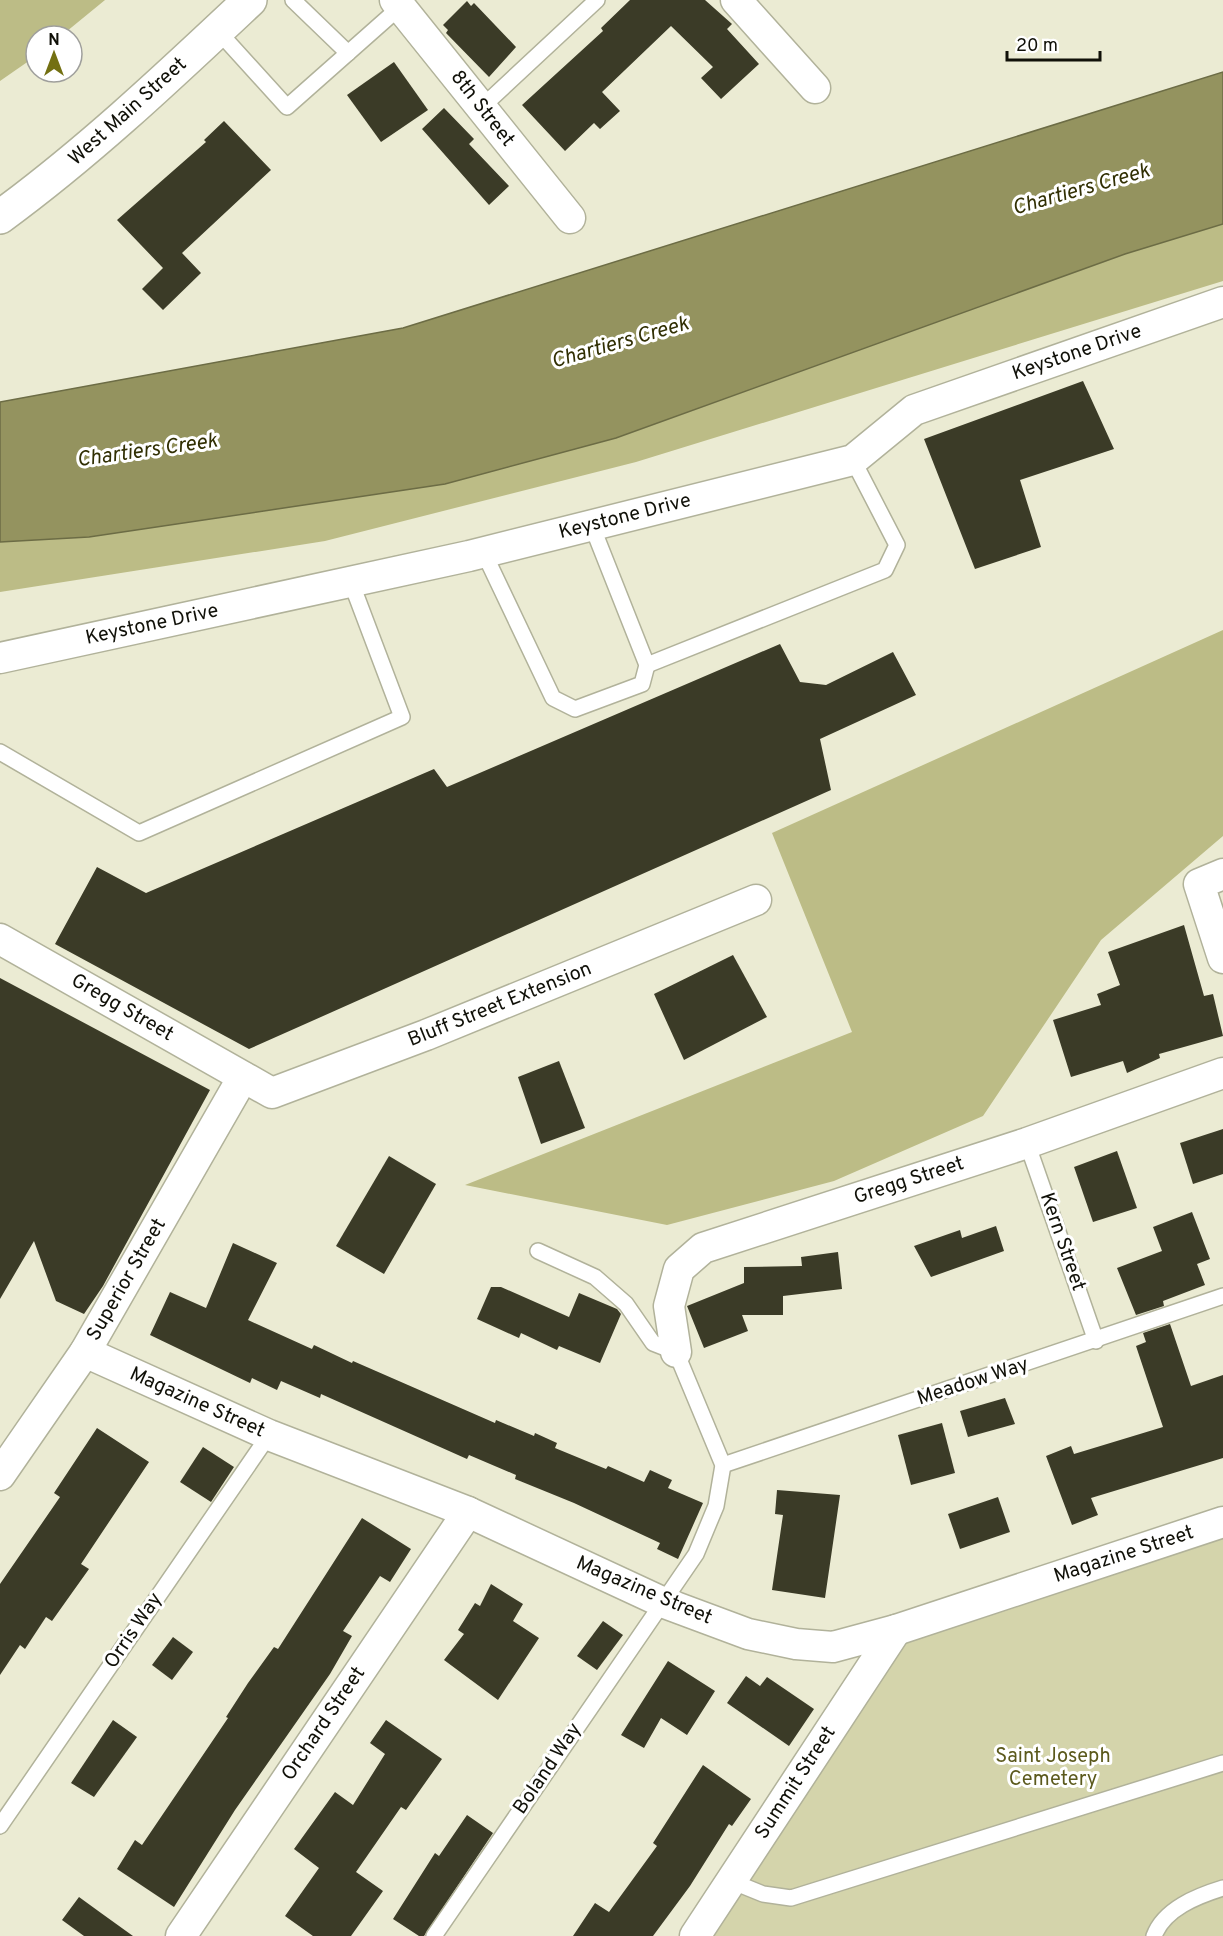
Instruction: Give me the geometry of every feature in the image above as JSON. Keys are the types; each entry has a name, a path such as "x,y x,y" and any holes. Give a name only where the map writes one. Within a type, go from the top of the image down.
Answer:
{"main road":[{"name":"West Main Street","path":"0,217 60,173 120,122 250,0"}],"street":[{"path":"736,0 814,88"},
{"name":"8th Street","path":"398,3 482,106 520,159 570,218"},
{"name":"Keystone Drive","path":"0,658 484,553 853,460 914,410 1223,302"},
{"path":"1211,879 1223,958"},
{"name":"Bluff Street Extension","path":"243,1077 272,1093 426,1035 756,900"},
{"name":"Gregg Street","path":"0,939 243,1077"},
{"name":"Gregg Street","path":"676,1352 669,1306 680,1269 703,1248 1027,1143 1223,1073"},
{"name":"Superior Street","path":"0,1475 85,1352 243,1077"},
{"name":"Magazine Street","path":"85,1352 268,1435 468,1512 662,1602 748,1634 796,1644 832,1647 896,1630 1223,1522"},
{"name":"Orchard Street","path":"181,1936 468,1512"},
{"name":"Summit Street","path":"695,1936 896,1630"}],"lane":[{"path":"293,0 348,53"},
{"path":"482,106 597,0"},
{"path":"218,31 287,106 348,53 398,3"},
{"path":"647,665 885,570 897,545 853,460"},
{"path":"484,553 553,698 575,709 642,684 647,665 592,526"},
{"path":"0,752 139,832 402,717 351,582"},
{"name":"Kern Street","path":"1027,1143 1096,1341"},
{"path":"538,1251 595,1277 626,1304 653,1343 676,1352 723,1465"},
{"name":"Meadow Way","path":"723,1465 1096,1341 1223,1296"},
{"name":"Orris Way","path":"0,1826 268,1435"},
{"name":"Boland Way","path":"434,1936 696,1554 716,1506 723,1465"},
{"path":"731,1881 763,1894 790,1898 1223,1763"},
{"path":"1154,1936 1158,1926 1178,1907 1203,1894 1223,1888"}],"green space":[{"path":"0,0 105,0 76,24 24,24 24,64 0,81"},
{"path":"1223,224 1223,281 636,462 325,541 0,592 0,542 89,537 616,438 1125,254"},
{"path":"1223,630 1223,836 1101,940 983,1116 834,1181 667,1225 465,1185 852,1032 772,833"},
{"name":"Saint Joseph Cemetery","path":"1223,1534 1223,1936 708,1936 903,1641"}],"water":[{"name":"Chartiers Creek","path":"1223,72 1223,224 1125,254 616,438 445,484 89,537 0,542 0,402 403,328"}],"building":[{"path":"630,0 705,0 732,24 727,29 759,64 721,99 701,78 713,67 671,26 602,92 620,111 600,129 594,123 565,151 522,105 603,31 601,28"},
{"path":"467,1 471,6 474,3 516,47 489,77 446,33 448,30 443,25"},
{"path":"394,62 428,110 381,142 347,95"},
{"path":"444,108 474,139 469,144 509,186 489,205 422,129"},
{"path":"224,121 271,170 182,253 201,273 163,310 142,289 163,268 117,220 206,142 204,140"},
{"path":"1083,381 1114,449 1020,480 1041,547 975,569 924,439"},
{"path":"780,644 800,682 826,685 893,652 916,695 820,739 831,790 249,1049 55,944 97,867 146,893 434,769 447,787"},
{"path":"1184,925 1204,996 1213,994 1223,1036 1159,1054 1160,1058 1127,1073 1123,1061 1071,1077 1053,1020 1101,1005 1097,994 1120,985 1108,952"},
{"path":"733,955 767,1017 684,1060 654,994"},
{"path":"0,978 210,1090 103,1286 84,1314 56,1301 34,1241 0,1299"},
{"path":"559,1061 585,1128 541,1144 518,1077"},
{"path":"1223,1129 1223,1174 1193,1184 1180,1143"},
{"path":"1117,1151 1137,1208 1093,1222 1074,1167"},
{"path":"389,1156 436,1184 384,1274 336,1246"},
{"path":"1192,1212 1210,1259 1197,1264 1205,1285 1163,1301 1164,1306 1136,1315 1117,1268 1162,1251 1153,1227"},
{"path":"996,1226 1004,1251 931,1277 914,1246 960,1230 962,1238"},
{"path":"233,1243 277,1263 248,1320 312,1349 314,1345 352,1363 353,1361 495,1423 496,1420 534,1436 535,1433 557,1443 555,1448 606,1469 608,1466 644,1482 650,1470 672,1480 668,1488 703,1503 678,1559 657,1549 660,1543 574,1503 515,1479 516,1475 469,1455 467,1459 321,1394 320,1398 281,1381 277,1390 252,1378 250,1383 150,1335 170,1292 206,1308"},
{"path":"838,1252 842,1289 783,1296 783,1315 742,1315 748,1331 704,1348 687,1306 744,1283 744,1267 802,1266 801,1257"},
{"path":"491,1287 501,1287 569,1317 579,1293 617,1309 621,1314 600,1363 559,1346 557,1350 521,1333 519,1338 477,1319"},
{"path":"1170,1324 1191,1386 1223,1375 1223,1458 1091,1498 1098,1515 1072,1525 1046,1456 1071,1446 1074,1454 1163,1427 1136,1346 1146,1342 1143,1333"},
{"path":"1005,1398 1015,1424 968,1437 960,1411"},
{"path":"942,1423 955,1473 911,1485 898,1435"},
{"path":"97,1428 149,1462 81,1564 89,1569 52,1621 46,1617 25,1649 20,1645 0,1675 0,1584 60,1497 54,1493"},
{"path":"203,1447 234,1467 211,1502 180,1482"},
{"path":"777,1490 840,1495 825,1598 772,1590 783,1515 775,1514"},
{"path":"998,1497 1010,1532 960,1549 948,1514"},
{"path":"362,1518 411,1549 390,1582 380,1576 343,1631 352,1636 330,1674 235,1810 174,1907 117,1869 135,1840 142,1845 228,1718 226,1717 248,1683 274,1647 278,1649"},
{"path":"491,1584 523,1604 513,1621 539,1638 498,1700 444,1660 464,1634 458,1630 475,1603 480,1606"},
{"path":"603,1621 623,1635 597,1670 577,1656"},
{"path":"173,1637 193,1652 172,1680 152,1665"},
{"path":"668,1661 715,1691 687,1735 661,1718 644,1748 621,1735"},
{"path":"746,1676 760,1686 767,1677 814,1709 789,1746 727,1703"},
{"path":"113,1720 137,1737 94,1797 71,1783"},
{"path":"386,1720 442,1759 406,1810 401,1807 356,1872 383,1891 351,1936 313,1936 285,1916 319,1868 294,1849 335,1792 353,1805 385,1754 370,1743"},
{"path":"703,1765 751,1799 732,1826 729,1824 690,1886 653,1936 573,1936 595,1903 609,1912 657,1846 653,1843"},
{"path":"467,1815 493,1833 424,1936 419,1936 393,1919 435,1853 439,1856"},
{"path":"79,1897 133,1936 84,1936 62,1920"}]}
